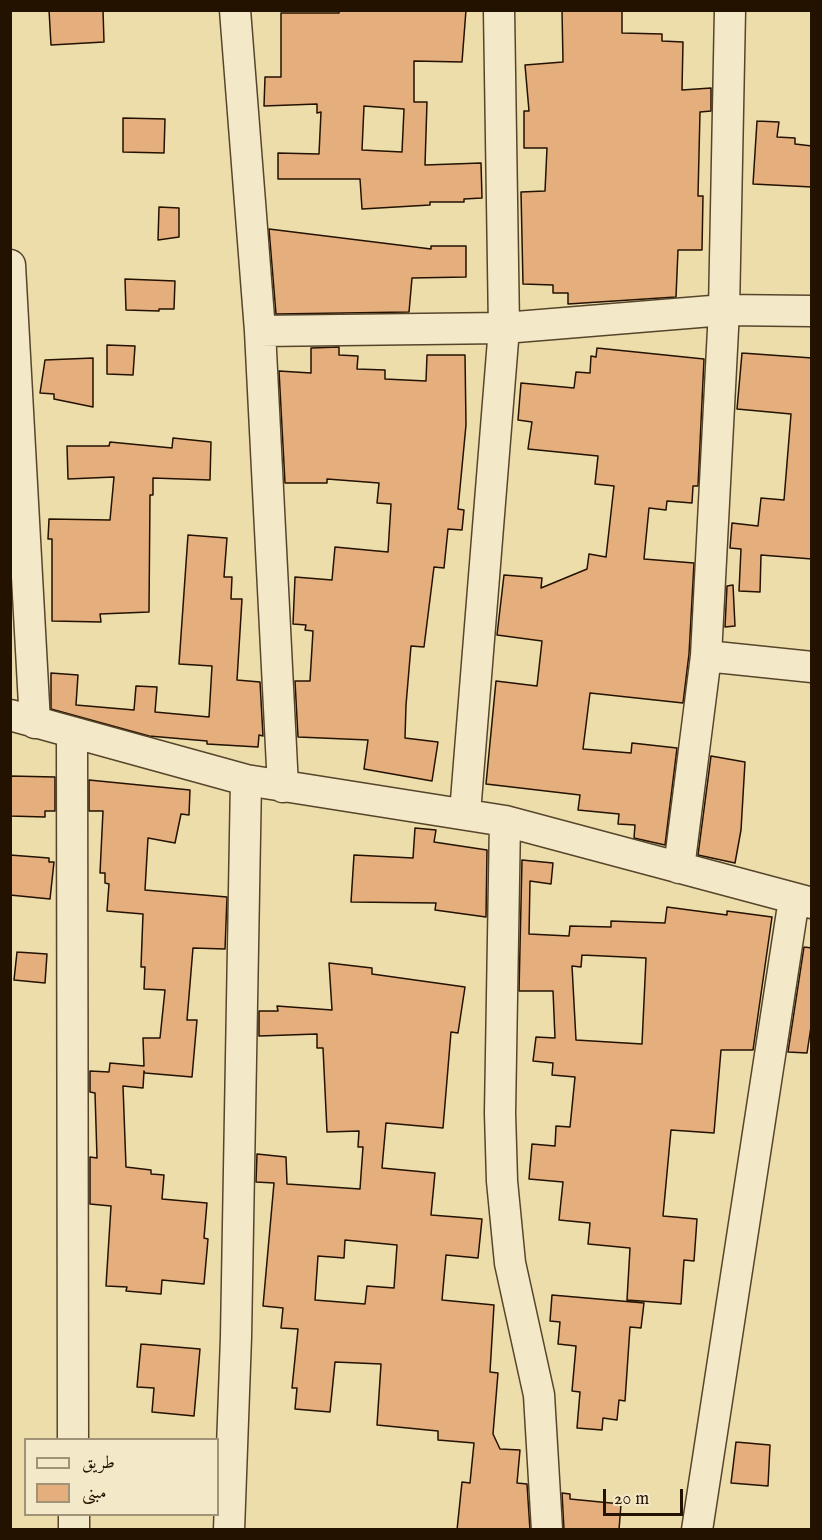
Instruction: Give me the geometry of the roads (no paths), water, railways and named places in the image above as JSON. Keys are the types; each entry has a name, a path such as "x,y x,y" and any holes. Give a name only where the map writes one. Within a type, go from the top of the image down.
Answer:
{"street":[{"path":"235,10 260,331 283,786"},
{"path":"465,813 504,328 502,73 499,10"},
{"path":"679,868 706,656 724,310 730,10"},
{"path":"10,265 23,719 246,780 505,821 803,901 697,1530"},
{"path":"260,331 504,328 724,310 812,310"},
{"path":"706,656 812,667"},
{"path":"72,734 73,1438"},
{"path":"229,1530 236,1337 246,780"},
{"path":"505,821 500,1113 502,1181 510,1263 539,1395 547,1530"}]}
